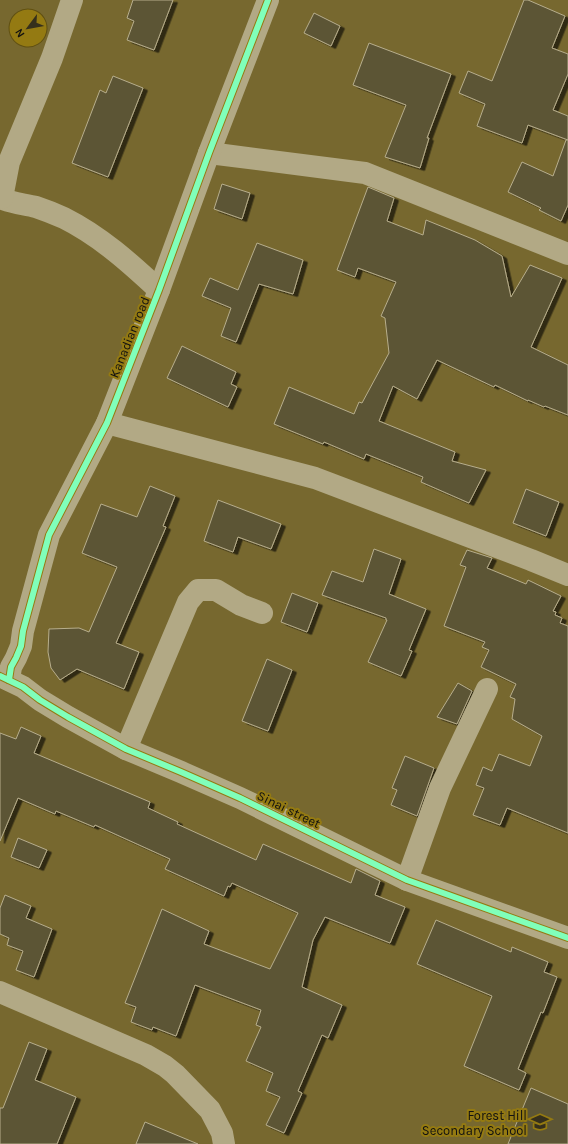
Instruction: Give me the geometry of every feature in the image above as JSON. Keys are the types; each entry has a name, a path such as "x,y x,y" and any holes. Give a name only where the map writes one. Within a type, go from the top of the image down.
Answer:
{"street":[{"path":"72,0 52,58 9,162 1,198 37,208 64,218 100,239 127,260 160,290"},
{"name":"Kanadian road","path":"4,678 16,658 21,646 22,631 49,535 107,423 160,290 209,153 268,0"},
{"path":"209,153 366,173 568,254"},
{"path":"107,423 315,478 568,575"},
{"path":"126,750 188,602 198,590 216,590 241,605 262,613"},
{"name":"Sinai street","path":"4,678 23,687 40,700 126,750 240,798 407,880 568,938"},
{"path":"407,880 440,788 487,689"},
{"path":"0,992 146,1054 165,1066 210,1110 222,1133 224,1144"}],"building":[{"path":"133,0 173,0 154,50 127,40 134,21 127,18"},
{"path":"524,0 528,0 565,16 552,48 568,54 568,74 553,110 568,116 568,140 528,125 522,143 477,126 485,104 459,93 468,71 492,81"},
{"path":"314,13 340,26 331,46 304,33"},
{"path":"369,43 451,74 427,138 429,138 420,168 385,157 406,105 353,85"},
{"path":"113,76 143,88 108,177 72,163 100,90 106,93"},
{"path":"566,140 568,140 568,205 561,221 539,210 541,208 508,192 522,162 553,176"},
{"path":"222,184 250,193 242,219 214,209"},
{"path":"368,187 394,198 387,221 423,235 426,220 475,240 502,256 511,297 530,265 562,278 531,347 568,365 568,415 528,401 495,385 494,387 437,360 417,399 393,386 379,421 455,452 452,461 486,470 469,503 421,482 423,477 366,454 364,459 324,442 323,444 274,424 289,387 354,414 359,402 362,403 389,353 385,318 381,316 396,282 358,268 355,277 337,270"},
{"path":"257,243 303,260 293,294 259,284 236,342 221,336 231,308 202,296 210,278 238,290"},
{"path":"182,346 236,372 231,384 237,387 228,407 167,378"},
{"path":"150,486 175,496 163,526 166,527 116,643 139,652 124,689 77,669 60,680 51,668 48,652 49,629 79,628 89,632 117,567 82,553 101,504 137,517"},
{"path":"526,489 559,502 546,536 513,523"},
{"path":"218,500 281,524 271,549 238,537 233,552 204,541"},
{"path":"374,549 401,559 389,594 426,609 409,650 412,651 401,676 368,662 387,620 386,618 322,595 332,571 363,582"},
{"path":"467,550 492,558 487,568 526,584 528,580 561,596 553,611 556,612 555,615 562,618 560,623 568,626 568,833 507,808 500,825 473,815 484,788 476,785 483,767 492,771 499,754 530,766 542,736 512,719 515,699 510,697 516,684 481,667 489,650 482,647 485,642 444,626 466,567 460,565"},
{"path":"292,593 318,603 307,632 281,622"},
{"path":"267,659 292,670 268,731 242,721"},
{"path":"458,683 472,691 457,724 437,717"},
{"path":"21,727 41,736 34,753 150,802 148,808 178,822 177,824 256,860 263,844 351,883 356,869 380,881 375,895 405,907 390,943 325,917 313,940 302,987 342,1005 328,1038 322,1035 298,1091 302,1093 284,1133 266,1125 280,1097 266,1091 273,1073 246,1061 261,1027 256,1025 261,1010 195,985 176,1036 153,1027 152,1030 131,1022 136,1007 125,1003 162,909 209,931 204,944 270,969 298,913 232,883 230,887 228,886 224,896 165,869 170,859 95,825 94,827 56,811 55,814 18,798 0,841 0,733 16,739"},
{"path":"405,756 434,768 417,816 391,805 397,790 392,788"},
{"path":"18,838 47,850 39,868 11,857"},
{"path":"5,895 31,906 26,918 52,929 34,977 16,970 23,951 7,945 9,938 0,934 0,908"},
{"path":"436,920 511,952 512,947 548,962 544,972 557,977 518,1069 526,1073 519,1090 464,1066 492,996 417,964"},
{"path":"29,1042 47,1049 35,1080 76,1097 57,1144 0,1144 0,1108 3,1108"},
{"name":"Forest Hill Secondary School","path":"531,1088 568,1104 568,1144 508,1144"},
{"path":"145,1122 198,1144 136,1144"}],"cycle path":[{"path":"9,680 11,667 21,646 23,631 49,535 107,423 159,290 209,153 268,0"},
{"path":"0,676 23,687 40,700 68,717 126,749 240,798 407,880 568,938"}],"place":[{"name":"Forest Hill Secondary School","path":"540,1122"}]}
